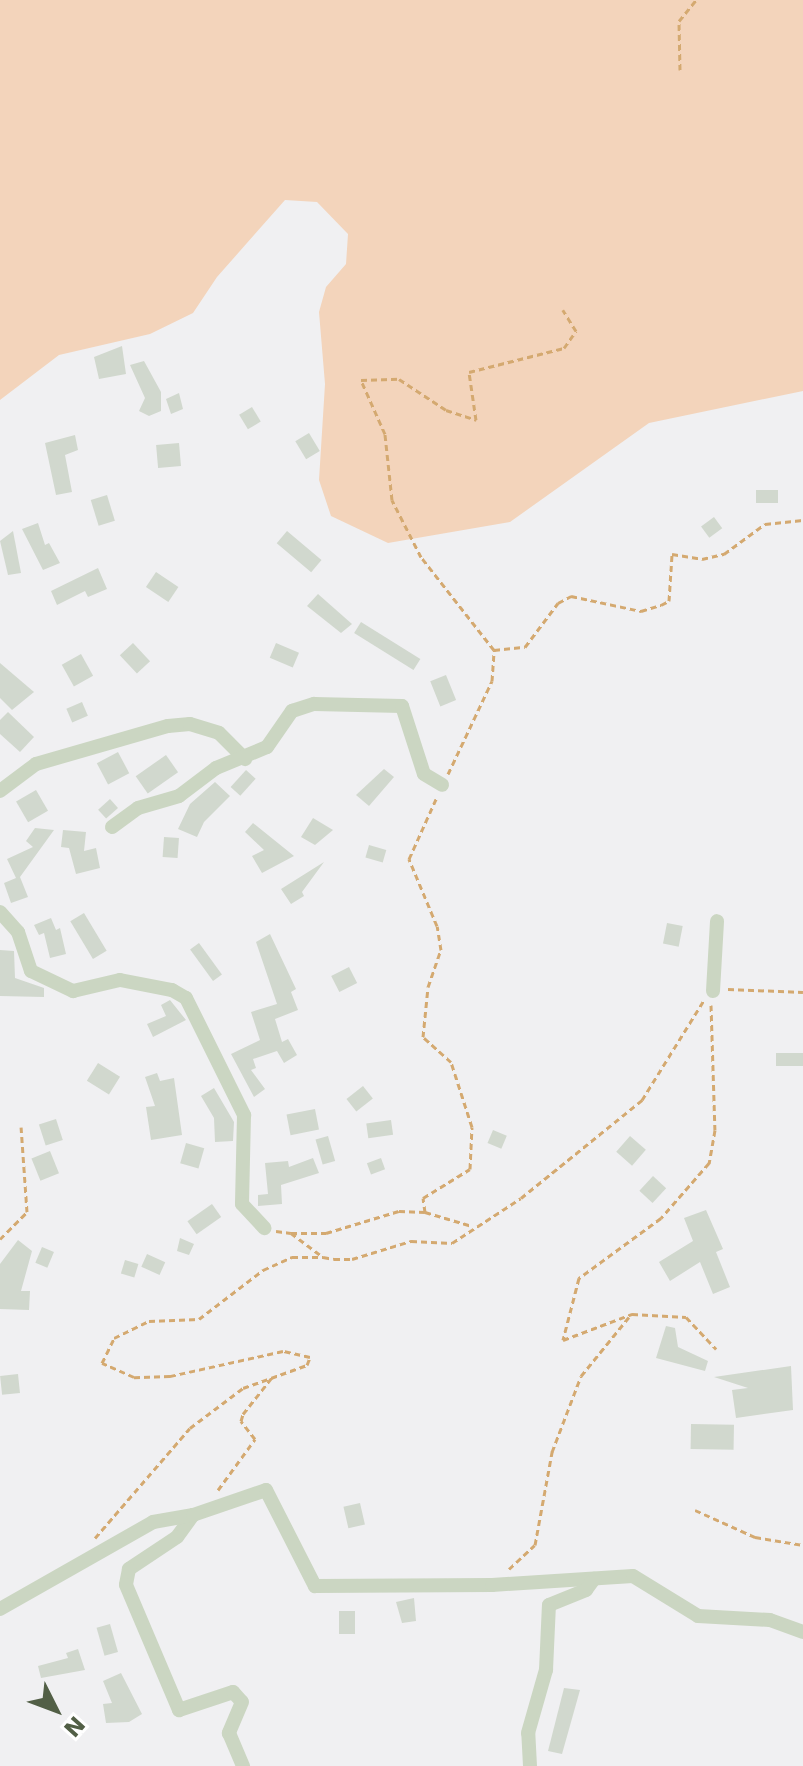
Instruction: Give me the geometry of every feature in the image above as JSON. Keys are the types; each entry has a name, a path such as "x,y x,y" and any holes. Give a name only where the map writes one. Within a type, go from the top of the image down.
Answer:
{"street":[{"path":"112,827 138,808 179,796 216,768 245,759 267,747 292,711 355,701 402,706 424,774 442,785"},
{"path":"0,791 36,764 168,726 190,724 219,733 245,759"},
{"path":"0,912 18,932 31,971 73,991 120,980 172,990 186,998 244,1115 242,1204 264,1228"},
{"path":"713,991 717,921"},
{"path":"0,1609 153,1522 197,1514 266,1490 315,1586 492,1585 633,1576 698,1616 770,1620 803,1632"},
{"path":"197,1514 177,1537 129,1569 126,1585 179,1710 233,1692 242,1702 229,1733 243,1766"},
{"path":"530,1766 528,1733 546,1670 549,1605 586,1590 594,1579"}],"path":[{"path":"680,70 679,21 696,0"},
{"path":"425,1212 423,1198 470,1169 472,1127 451,1062 423,1037 428,987 441,950 437,926 409,859 492,681 494,650 421,557 392,500 385,434 361,380 399,379 446,410 476,420 469,372 564,348 576,331 563,310"},
{"path":"494,650 525,647 558,603 571,596 641,611 661,605 669,601 672,554 702,559 724,554 765,524 803,520"},
{"path":"713,991 708,1022 715,1130 709,1163 661,1218 579,1278 563,1340 632,1314 686,1317 716,1349"},
{"path":"89,1557 107,1521 190,1428 243,1388 307,1365 310,1357 283,1351 170,1376 134,1377 102,1363 114,1338 137,1326 199,1319 263,1270 292,1257 352,1259 411,1241 452,1243 472,1226 521,1198 642,1100 696,1008 713,991 803,992"},
{"path":"0,1239 27,1212 21,1127"},
{"path":"264,1228 291,1233 326,1233 399,1211 425,1212 472,1226"},
{"path":"291,1233 323,1257"},
{"path":"492,1585 535,1545 552,1452 581,1376 632,1314"},
{"path":"197,1514 255,1439 241,1421 243,1414 273,1376"},
{"path":"695,1510 755,1537 803,1545"}],"shaded area":[{"path":"0,0 803,0 803,391 649,423 510,522 388,543 331,516 319,480 325,384 319,312 326,287 346,264 348,234 317,202 285,200 217,277 193,313 150,334 59,355 0,400"}],"building":[{"path":"122,346 126,374 99,379 94,357"},
{"path":"144,361 161,392 161,411 149,416 139,411 145,398 130,365"},
{"path":"179,393 183,409 171,414 166,399"},
{"path":"252,407 261,422 248,429 239,415"},
{"path":"309,433 320,451 306,459 295,441"},
{"path":"75,435 78,450 65,455 72,492 56,495 45,443"},
{"path":"179,443 181,466 158,468 156,445"},
{"path":"756,490 778,490 778,503 756,503"},
{"path":"107,495 115,521 99,526 91,500"},
{"path":"714,517 722,528 709,538 701,526"},
{"path":"38,523 45,545 49,543 60,563 43,570 22,529"},
{"path":"13,531 21,573 8,575 0,541"},
{"path":"287,531 321,560 311,572 277,543"},
{"path":"98,568 107,589 88,597 85,591 57,605 51,591"},
{"path":"156,572 178,587 168,602 146,587"},
{"path":"318,594 352,624 341,633 307,606"},
{"path":"361,622 420,659 413,670 354,633"},
{"path":"133,643 150,661 137,674 120,655"},
{"path":"276,643 299,653 293,667 270,658"},
{"path":"81,654 93,676 74,687 62,665"},
{"path":"0,663 34,692 12,710 0,698"},
{"path":"446,675 456,700 440,706 430,681"},
{"path":"82,702 88,716 72,722 66,709"},
{"path":"8,712 34,737 20,752 0,734 0,720"},
{"path":"118,752 129,773 108,784 97,763"},
{"path":"166,755 178,772 148,793 136,776"},
{"path":"384,769 394,777 369,806 356,795"},
{"path":"246,770 256,779 240,796 231,787"},
{"path":"215,782 230,796 204,822 197,837 178,829 190,804"},
{"path":"36,790 48,811 28,822 16,802"},
{"path":"110,799 118,808 106,819 98,810"},
{"path":"313,818 333,830 315,845 301,837"},
{"path":"253,823 294,856 262,873 252,856 264,850 245,832"},
{"path":"35,828 54,830 20,877 28,897 11,903 4,883 16,878 7,859 33,847 26,841"},
{"path":"63,830 86,832 84,851 96,848 100,868 76,874 69,848 61,847"},
{"path":"164,837 179,838 178,858 163,857"},
{"path":"369,845 386,850 383,862 365,857"},
{"path":"324,862 302,892 304,896 291,904 281,889"},
{"path":"84,913 107,951 93,959 70,921"},
{"path":"51,918 56,930 60,928 66,954 50,958 44,933 39,935 34,925"},
{"path":"667,923 683,926 679,947 663,944"},
{"path":"270,934 296,989 291,992 298,1010 275,1019 282,1042 288,1039 297,1055 284,1063 277,1051 253,1059 256,1068 251,1070 265,1089 254,1097 231,1054 260,1040 251,1012 277,1004 256,942"},
{"path":"199,943 222,975 213,981 190,949"},
{"path":"0,950 14,951 15,978 44,988 44,997 0,996"},
{"path":"349,967 357,983 339,992 331,976"},
{"path":"170,1000 186,1020 153,1037 147,1024 166,1016 161,1005"},
{"path":"776,1053 803,1053 803,1066 776,1066"},
{"path":"98,1063 120,1077 109,1095 87,1081"},
{"path":"157,1073 160,1081 174,1078 182,1135 151,1140 146,1107 155,1106 145,1077"},
{"path":"363,1086 373,1099 356,1112 346,1099"},
{"path":"214,1088 234,1122 233,1141 215,1142 214,1118 201,1096"},
{"path":"315,1109 319,1130 291,1135 287,1115"},
{"path":"56,1119 63,1140 46,1145 39,1125"},
{"path":"391,1120 393,1135 368,1138 366,1123"},
{"path":"493,1130 507,1136 501,1149 488,1143"},
{"path":"328,1136 335,1161 323,1165 316,1140"},
{"path":"630,1136 646,1150 632,1166 616,1152"},
{"path":"186,1143 204,1148 198,1168 180,1163"},
{"path":"50,1151 59,1173 40,1181 31,1158"},
{"path":"313,1158 319,1173 281,1185 282,1204 258,1206 258,1195 268,1194 265,1163 288,1161 289,1167"},
{"path":"381,1158 385,1169 371,1174 367,1163"},
{"path":"653,1176 666,1188 653,1203 639,1191"},
{"path":"212,1204 221,1217 197,1234 187,1221"},
{"path":"706,1210 723,1249 716,1252 730,1287 713,1294 700,1262 670,1281 659,1262 693,1241 684,1218"},
{"path":"180,1238 194,1244 189,1255 177,1251"},
{"path":"18,1240 32,1251 21,1291 30,1291 29,1310 0,1309 0,1264"},
{"path":"42,1247 54,1252 47,1268 35,1263"},
{"path":"147,1254 165,1262 160,1275 141,1267"},
{"path":"125,1260 138,1264 134,1277 121,1273"},
{"path":"666,1326 675,1328 678,1347 708,1361 705,1371 656,1358"},
{"path":"791,1366 793,1410 736,1418 732,1390 748,1388 714,1377"},
{"path":"18,1374 20,1393 2,1395 0,1376"},
{"path":"691,1424 734,1425 734,1450 691,1449"},
{"path":"360,1503 365,1524 348,1528 343,1507"},
{"path":"414,1598 416,1621 402,1623 396,1602"},
{"path":"339,1611 355,1611 355,1634 339,1634"},
{"path":"110,1624 118,1652 105,1656 97,1628"},
{"path":"78,1649 85,1670 41,1678 38,1666 68,1658 66,1653"},
{"path":"121,1673 142,1714 129,1722 106,1723 103,1704 112,1703 103,1681"},
{"path":"564,1688 580,1690 562,1754 548,1751"}]}
